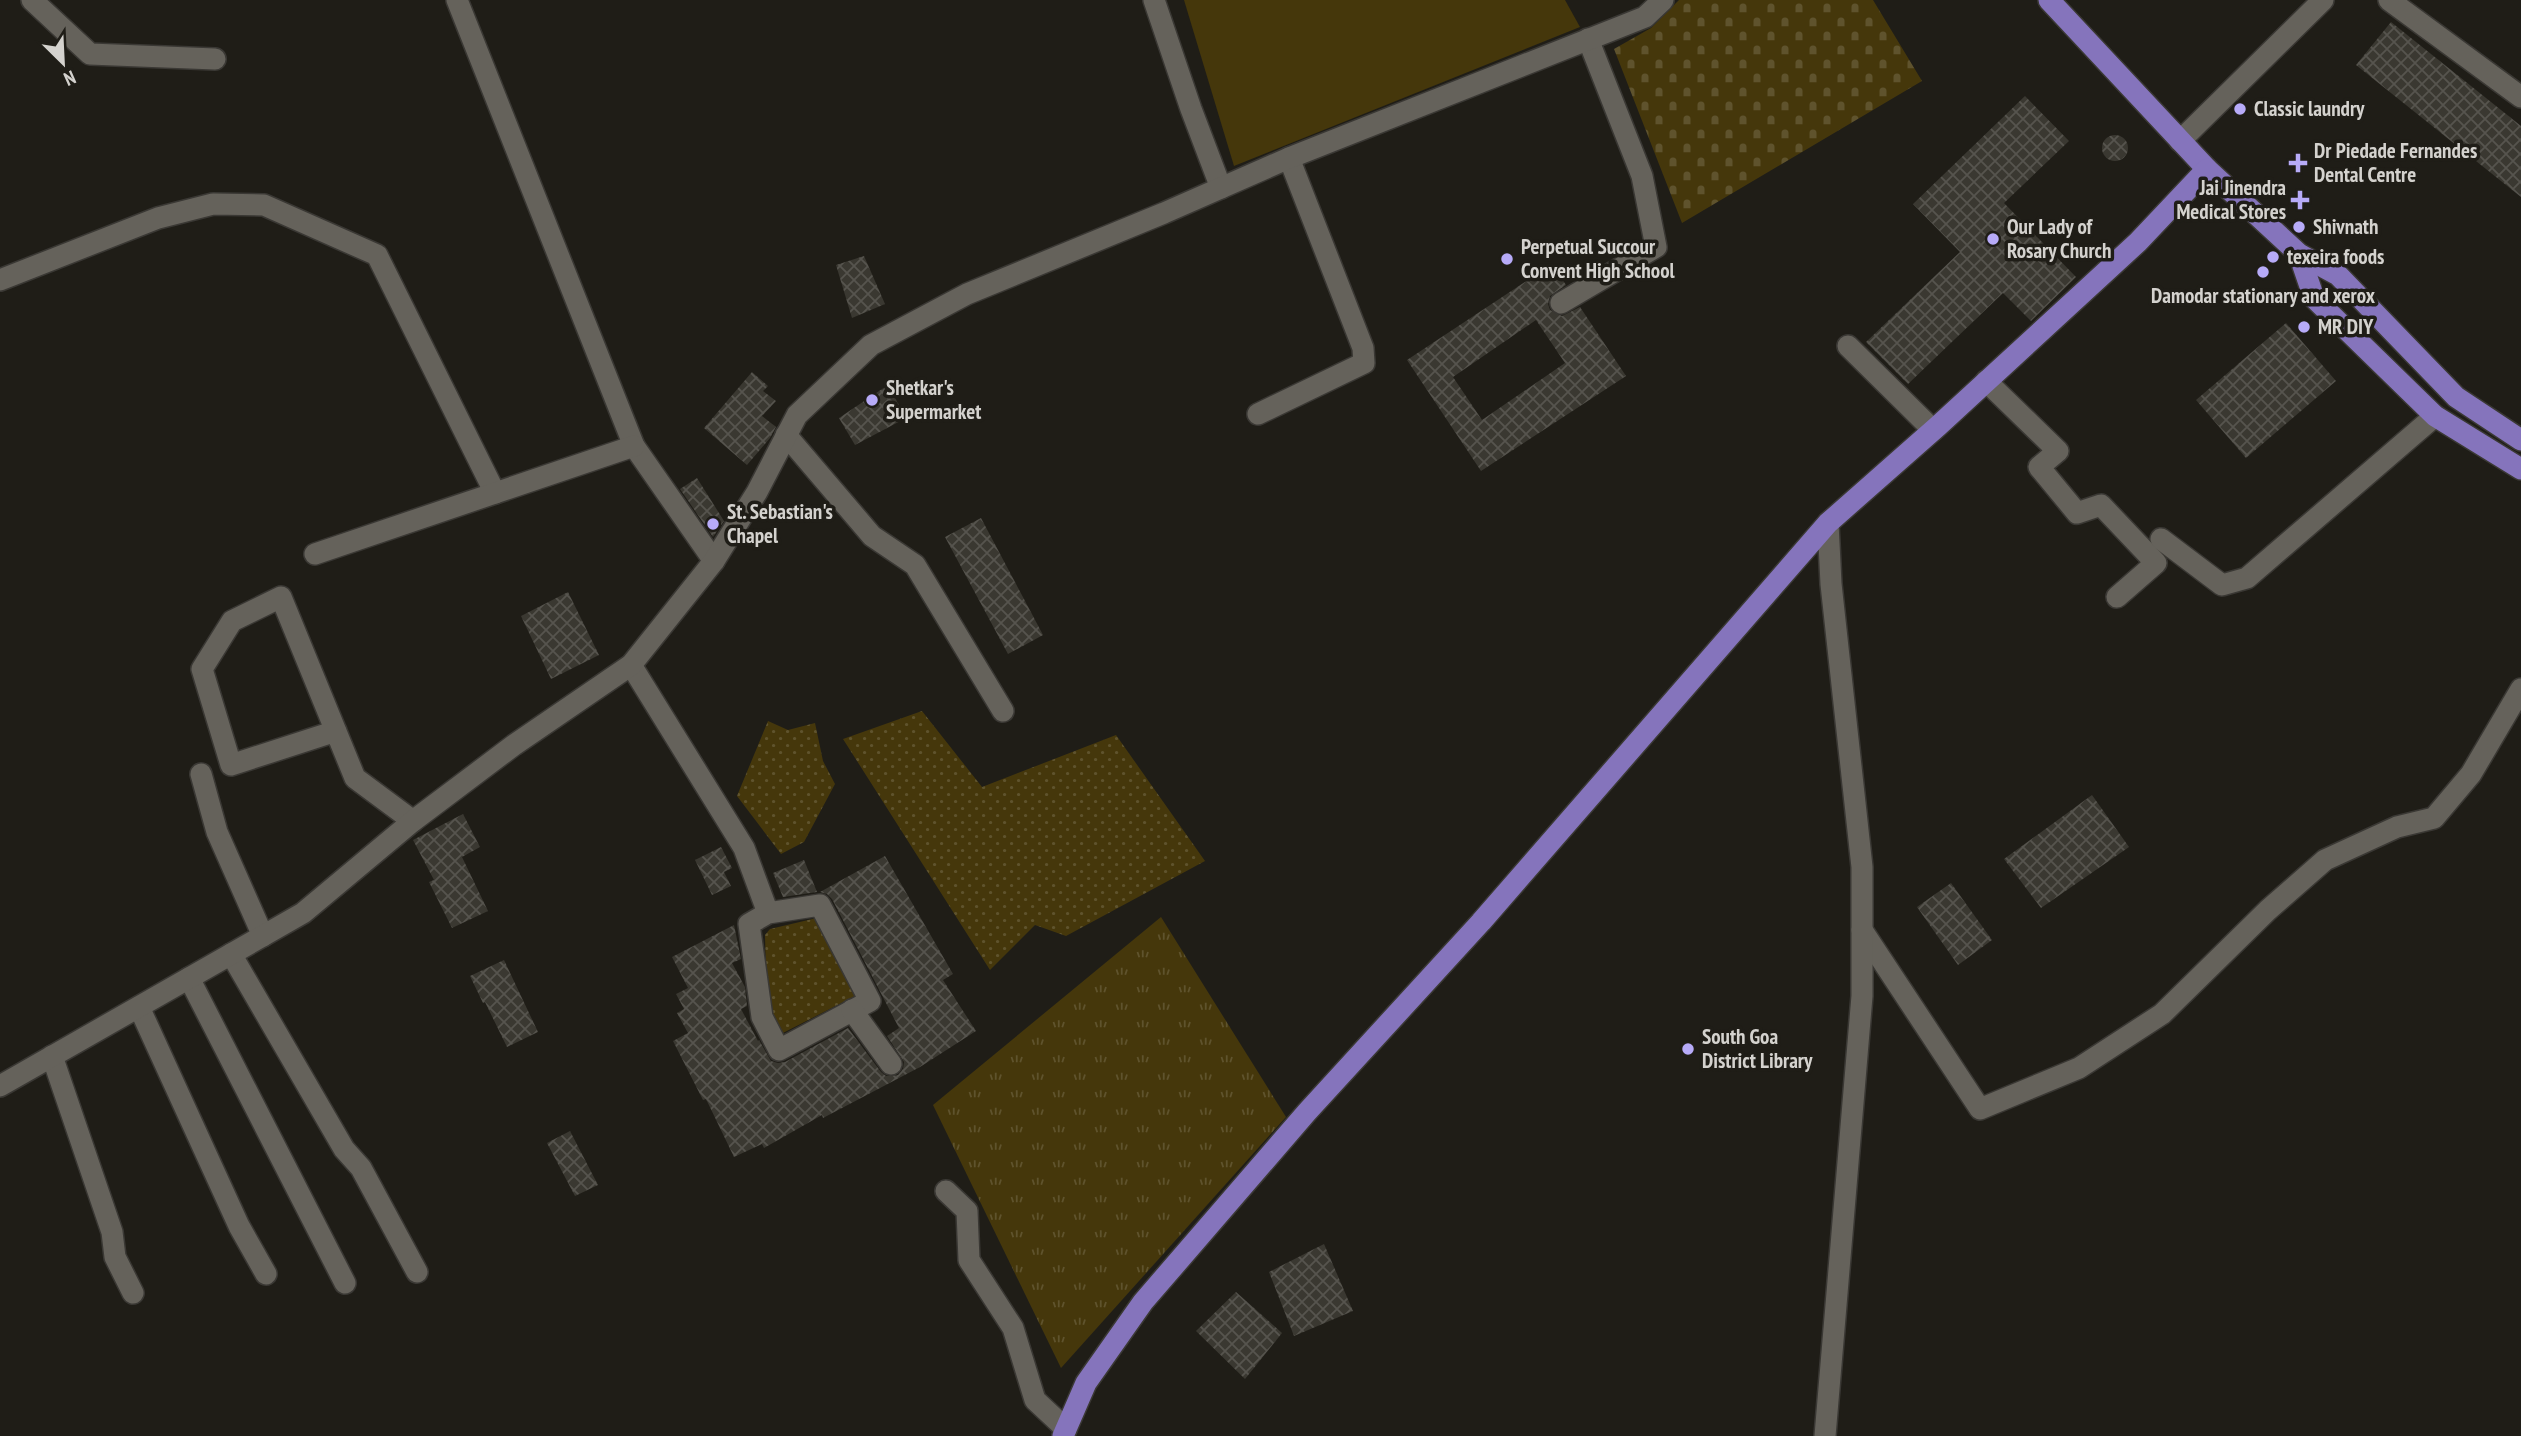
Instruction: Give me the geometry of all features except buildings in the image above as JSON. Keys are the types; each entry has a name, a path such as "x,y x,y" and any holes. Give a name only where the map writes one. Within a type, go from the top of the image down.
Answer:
{"main road":[{"path":"2049,0 2207,169 2299,254 2338,275 2456,397 2521,440"},
{"path":"1064,1433 1086,1382 1143,1302 1307,1112 1481,922 1828,523 2138,242 2207,169"},
{"path":"2299,254 2314,298 2435,416 2521,469"}],"street":[{"path":"32,0 90,54 215,59"},
{"path":"457,0 634,446 714,561"},
{"path":"1154,0 1221,188"},
{"path":"0,1086 303,913 413,821 514,745 631,665 714,561 757,492 797,415 872,345 967,294 1289,158 1645,17 1663,0"},
{"path":"2180,141 2323,0"},
{"path":"2389,0 2521,97"},
{"path":"1561,303 1656,247 1642,176 1588,39"},
{"path":"1258,414 1364,363 1363,348 1289,158"},
{"path":"0,280 158,218 213,204 264,205 377,255 495,493"},
{"path":"1848,346 1933,430"},
{"path":"1986,382 2058,451 2039,467 2077,513 2101,505 2156,563 2117,597"},
{"path":"2161,539 2222,585 2248,578 2435,416"},
{"path":"786,435 872,536 915,565 1003,711"},
{"path":"315,554 634,446"},
{"path":"1825,1436 1862,996 1862,867 1831,584 1828,523"},
{"path":"336,731 231,765 202,669 232,621 281,597 336,731 355,778 413,821"},
{"path":"631,665 744,848 768,912"},
{"path":"1862,930 1980,1109 2079,1068 2162,1014 2268,910 2325,860 2397,827 2434,818 2471,774 2521,689"},
{"path":"201,774 217,832 263,936"},
{"path":"820,905 870,1000 779,1050 762,1017 749,924 768,912 820,905"},
{"path":"231,954 344,1149 361,1168 417,1272"},
{"path":"189,978 345,1283"},
{"path":"139,1007 239,1226 266,1274"},
{"path":"852,1010 891,1064"},
{"path":"52,1056 112,1233 115,1257 133,1293"},
{"path":"946,1191 967,1211 969,1260 1013,1328 1035,1400 1064,1433"}],"green space":[{"path":"1184,0 1565,0 1580,27 1234,166"},
{"path":"1679,0 1873,0 1922,81 1682,223 1614,49 1651,28"},
{"path":"922,711 982,787 1116,735 1205,861 1066,936 1035,925 990,970 843,739"},
{"path":"768,721 788,730 815,723 823,761 835,784 804,842 781,854 737,796"},
{"path":"821,917 859,994 781,1034 767,1016 765,935 770,929"},
{"path":"1161,917 1286,1117 1061,1368 933,1105"}],"place":[{"name":"Classic laundry","path":"2240,109"},
{"name":"Dr Piedade Fernandes Dental Centre","path":"2298,163"},
{"name":"Jai Jinendra Medical Stores","path":"2300,200"},
{"name":"Shivnath","path":"2299,227"},
{"name":"Our Lady of Rosary Church","path":"1993,239"},
{"name":"texeira foods","path":"2273,257"},
{"name":"Perpetual Succour Convent High School","path":"1507,259"},
{"name":"Damodar stationary and xerox","path":"2263,272"},
{"name":"MR DIY","path":"2304,327"},
{"name":"Shetkar's Supermarket","path":"872,400"},
{"name":"St. Sebastian's Chapel","path":"713,524"},
{"name":"South Goa District Library","path":"1688,1049"}]}
